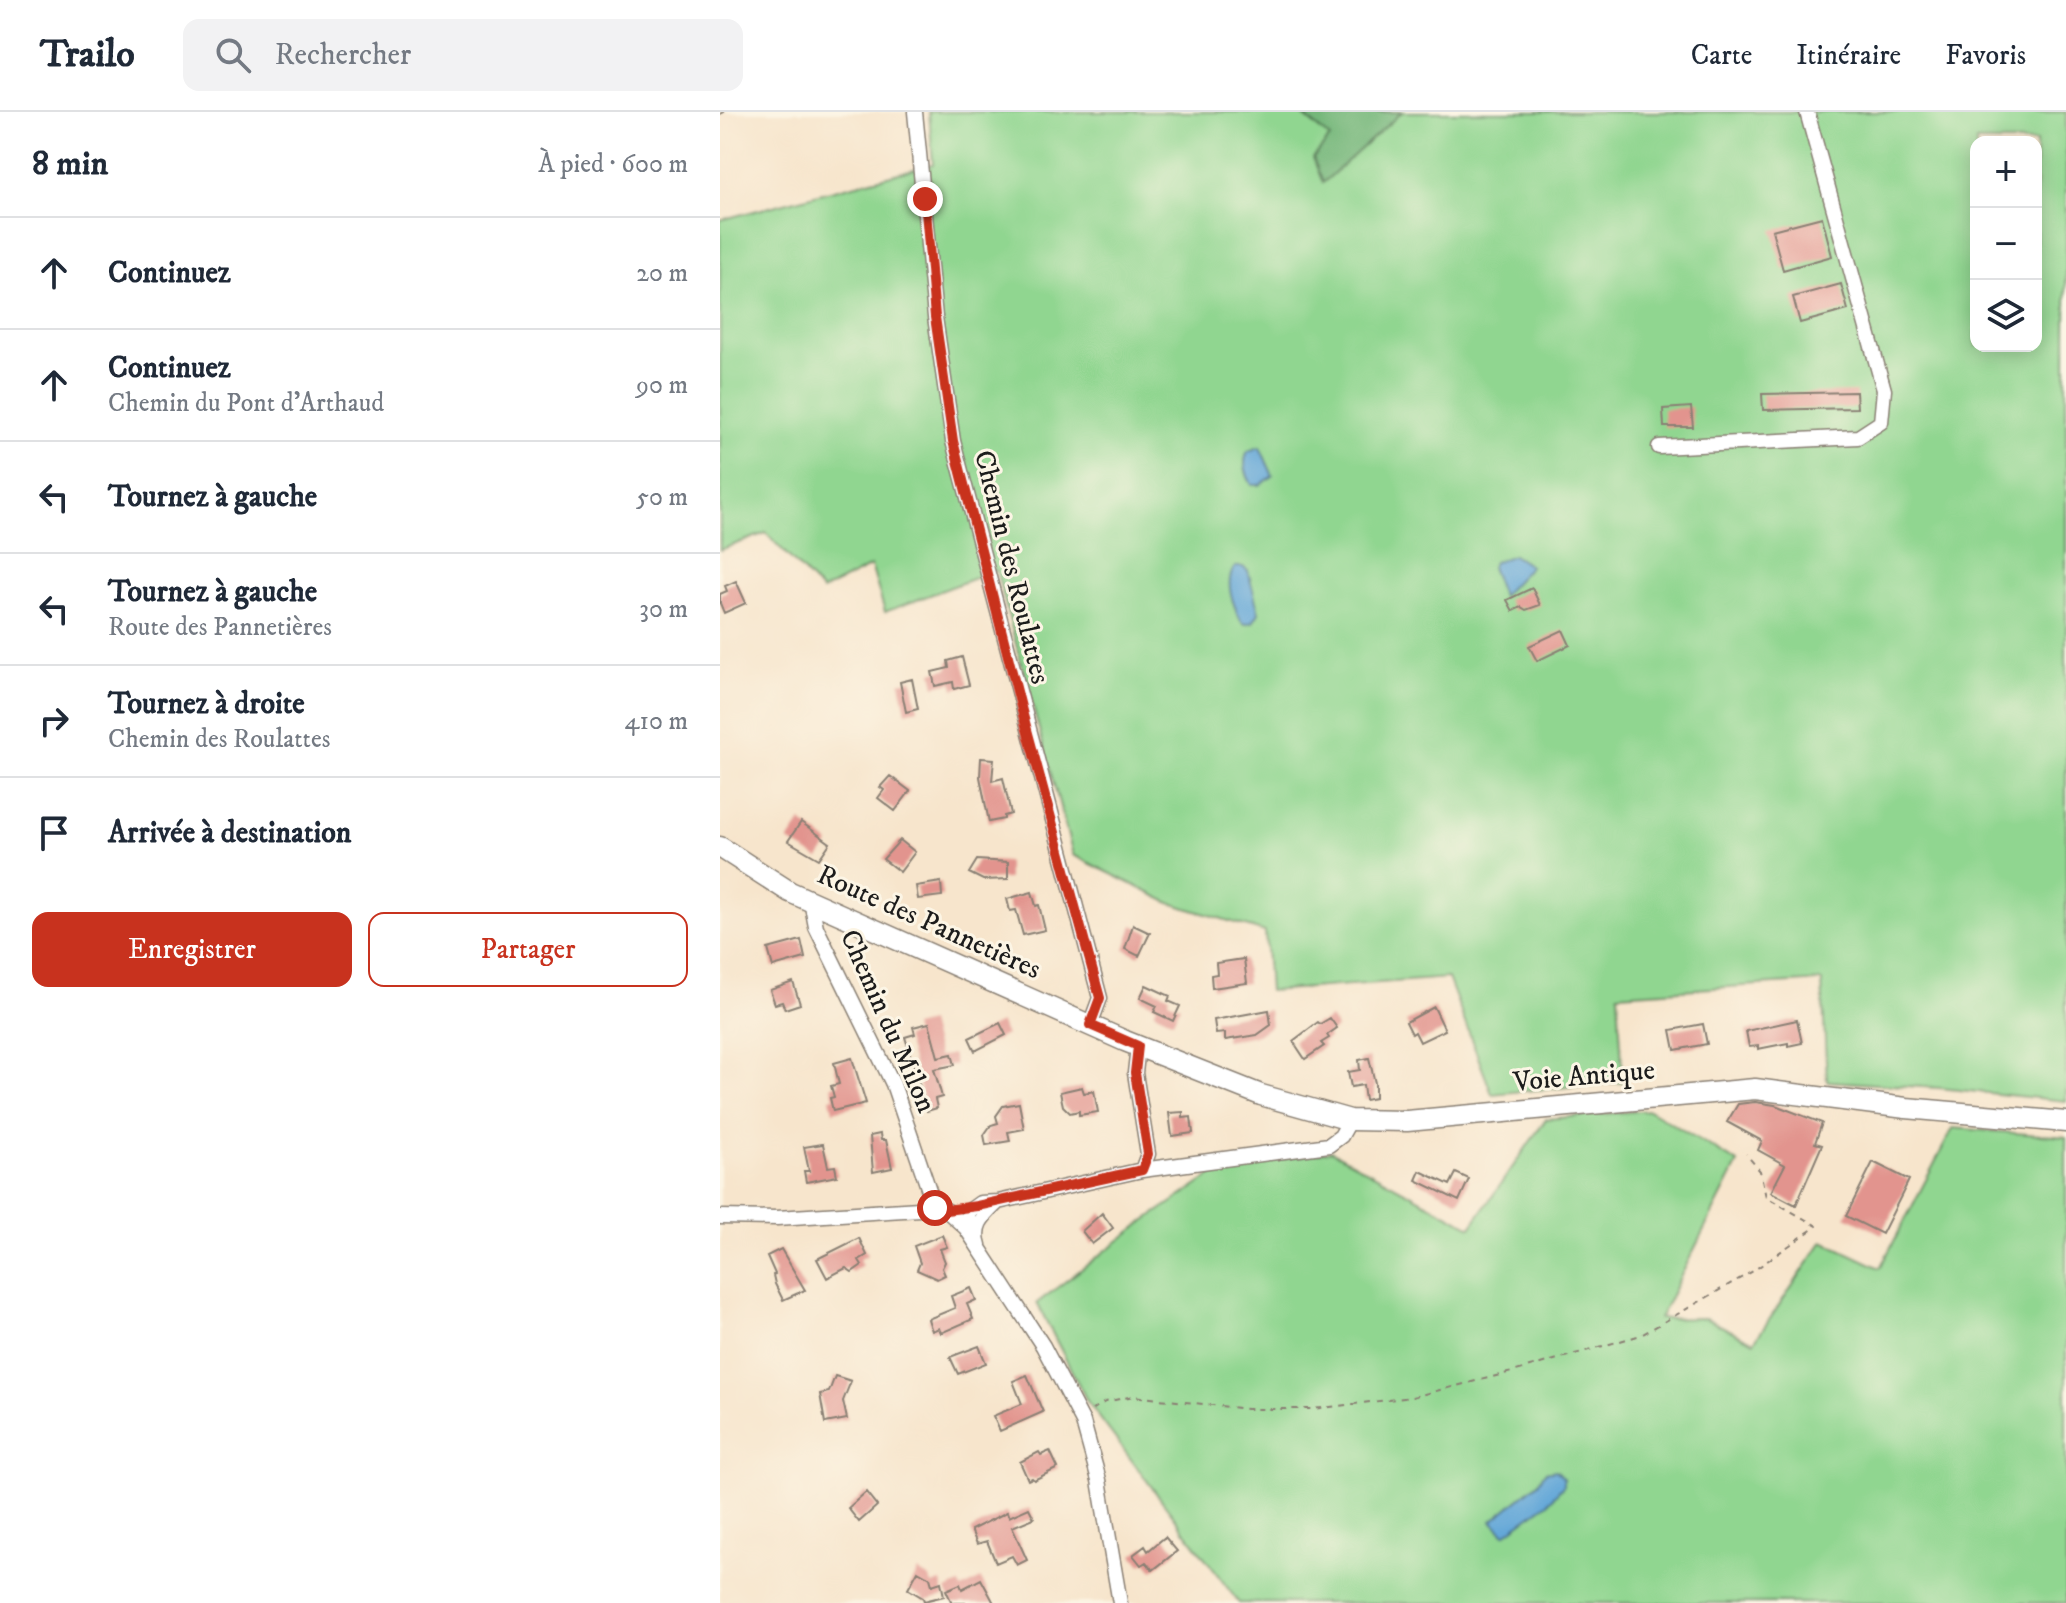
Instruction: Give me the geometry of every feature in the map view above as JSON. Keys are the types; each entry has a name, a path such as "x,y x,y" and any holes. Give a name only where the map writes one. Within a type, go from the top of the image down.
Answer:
{"street":[{"name":"Chemin des Roulattes","path":"915,112 935,317 953,441 1100,998 1090,1025"},
{"path":"1659,447 1858,437 1881,422 1884,390 1807,112"},
{"name":"Route des Pannetières","path":"720,847 790,892 1129,1042"},
{"name":"Chemin du Milon","path":"811,901 816,927 893,1084 941,1209"},
{"path":"1129,1042 1148,1154 1142,1170"},
{"name":"Voie Antique","path":"1129,1042 1261,1095 1350,1120 1407,1121 1755,1089 1906,1108 2066,1122"},
{"path":"966,1228 969,1211 980,1203 998,1202 1142,1170 1329,1145 1341,1136 1350,1120"},
{"path":"982,1253 977,1237 978,1223 998,1202"},
{"path":"720,1217 777,1218 977,1206"},
{"path":"941,1209 966,1228 1043,1346 1080,1417 1099,1480 1120,1603"}],"path":[{"path":"1080,1417 1105,1402 1133,1396 1247,1409 1300,1409 1412,1397 1641,1335 1753,1271 1817,1226 1766,1197 1760,1171 1746,1154"}],"green space":[{"path":"929,112 2066,112 2066,1101 1827,1081 1822,981 1618,994 1623,1082 1492,1094 1448,978 1269,991 1265,932 1170,903 1073,855 996,570 885,612 871,566 822,591 766,533 720,550 720,220 933,164"},
{"path":"1299,112 1402,112 1323,183 1313,158 1330,138"},
{"path":"1649,1110 1738,1163 1659,1319 1705,1318 1754,1342 1823,1241 1880,1268 1953,1128 2066,1137 2066,1603 1239,1603 1087,1401 1037,1303 1146,1220 1223,1168 1331,1151 1471,1227 1546,1119"}],"water":[{"path":"1260,447 1273,476 1260,485 1252,485 1245,459 1248,451"},
{"path":"1513,555 1530,566 1502,596 1491,567 1494,562"},
{"path":"1235,567 1248,571 1259,613 1253,622 1245,624 1231,594 1230,580"},
{"path":"1556,1470 1564,1478 1564,1485 1548,1503 1505,1534 1492,1521 1538,1483 1545,1472"}],"building":[{"path":"1822,217 1832,256 1783,270 1772,230"},
{"path":"1841,284 1848,310 1800,323 1793,297"},
{"path":"1856,392 1857,408 1763,410 1762,394"},
{"path":"1691,407 1693,427 1664,427 1663,409"},
{"path":"736,581 746,603 724,613 720,594 727,591 725,586"},
{"path":"1532,588 1540,605 1513,611 1507,600"},
{"path":"1563,630 1570,645 1537,661 1529,646"},
{"path":"962,657 969,685 954,689 953,682 935,686 932,672 949,668 948,661"},
{"path":"912,679 918,709 906,712 900,682"},
{"path":"981,758 994,759 992,781 1003,778 1011,814 1004,816 1004,819 989,822 980,777"},
{"path":"890,776 910,791 895,811 878,798 884,790 880,787"},
{"path":"801,822 830,843 819,859 788,841"},
{"path":"900,840 915,852 900,872 883,859"},
{"path":"977,860 1008,862 1008,879 983,880 969,873"},
{"path":"941,882 942,896 918,899 916,886"},
{"path":"1032,892 1036,906 1039,905 1045,930 1023,935 1016,910 1010,911 1007,899"},
{"path":"1133,925 1150,933 1139,956 1125,949"},
{"path":"801,940 805,958 773,967 768,949"},
{"path":"1244,959 1247,983 1212,988 1211,975 1217,974 1216,963"},
{"path":"793,982 800,1004 785,1009 782,1002 775,1004 770,990"},
{"path":"1146,985 1170,996 1168,1001 1180,1006 1173,1021 1154,1012 1157,1006 1140,998"},
{"path":"1434,1007 1445,1030 1420,1042 1406,1022"},
{"path":"1269,1010 1271,1025 1257,1035 1225,1040 1225,1033 1216,1034 1214,1020"},
{"path":"1330,1018 1337,1028 1321,1043 1324,1046 1305,1059 1293,1041 1318,1022 1320,1024"},
{"path":"1797,1020 1802,1043 1758,1049 1758,1046 1749,1047 1746,1031"},
{"path":"929,1023 938,1057 952,1054 955,1065 934,1069 942,1097 935,1099 937,1108 927,1111 905,1037 915,1034 913,1027"},
{"path":"1000,1023 1006,1035 975,1051 969,1038"},
{"path":"1703,1024 1707,1044 1675,1050 1671,1030"},
{"path":"852,1058 866,1103 833,1111 831,1086 839,1084 834,1063"},
{"path":"1369,1058 1375,1098 1365,1100 1363,1085 1351,1087 1348,1072 1360,1070 1359,1060"},
{"path":"1082,1087 1084,1093 1094,1091 1098,1112 1079,1115 1079,1111 1070,1113 1063,1106 1060,1092"},
{"path":"1755,1102 1775,1105 1822,1123 1815,1143 1822,1145 1796,1205 1771,1192 1785,1165 1758,1150 1762,1141 1727,1122 1738,1104"},
{"path":"1019,1103 1024,1129 1008,1132 1010,1141 986,1145 984,1135 991,1125 998,1123 996,1116 1003,1106"},
{"path":"1183,1112 1183,1118 1191,1117 1193,1133 1172,1136 1169,1113"},
{"path":"880,1134 881,1140 886,1140 892,1168 873,1172 870,1136"},
{"path":"823,1144 828,1167 835,1166 837,1176 806,1182 804,1171 809,1171 804,1147"},
{"path":"1873,1162 1909,1180 1882,1234 1846,1216"},
{"path":"1420,1171 1450,1185 1456,1173 1469,1179 1459,1201 1416,1180"},
{"path":"1102,1213 1113,1228 1092,1244 1082,1231"},
{"path":"942,1235 947,1247 940,1249 945,1262 942,1268 945,1275 937,1279 917,1270 920,1263 914,1246"},
{"path":"859,1238 867,1255 859,1260 862,1265 852,1272 846,1268 827,1278 817,1259"},
{"path":"781,1249 805,1290 783,1300 767,1256"},
{"path":"971,1288 976,1300 967,1304 973,1319 941,1333 939,1328 932,1331 928,1319 955,1308 951,1296"},
{"path":"979,1346 986,1363 958,1374 950,1357"},
{"path":"1027,1375 1043,1412 1000,1431 993,1416 1022,1404 1013,1381"},
{"path":"835,1376 851,1381 843,1401 847,1419 825,1423 820,1394 829,1392"},
{"path":"1050,1451 1058,1468 1028,1480 1020,1462 1039,1452 1041,1455"},
{"path":"866,1492 877,1506 859,1522 848,1508"},
{"path":"1029,1508 1034,1518 1012,1527 1027,1560 1017,1565 1012,1556 996,1563 987,1541 977,1544 971,1530 1007,1512 1009,1517"},
{"path":"1165,1537 1177,1551 1153,1570 1146,1562 1141,1565 1133,1555 1145,1546 1148,1551"},
{"path":"918,1571 930,1578 932,1585 941,1582 944,1596 924,1601 908,1589"},
{"path":"981,1579 994,1603 952,1603 946,1590 960,1584 962,1589"}],"route":[{"path":"925,199 935,317 953,441 1100,998 1090,1025 1138,1046 1135,1073 1148,1154 1142,1170 977,1206 946,1210 935,1208"}]}
